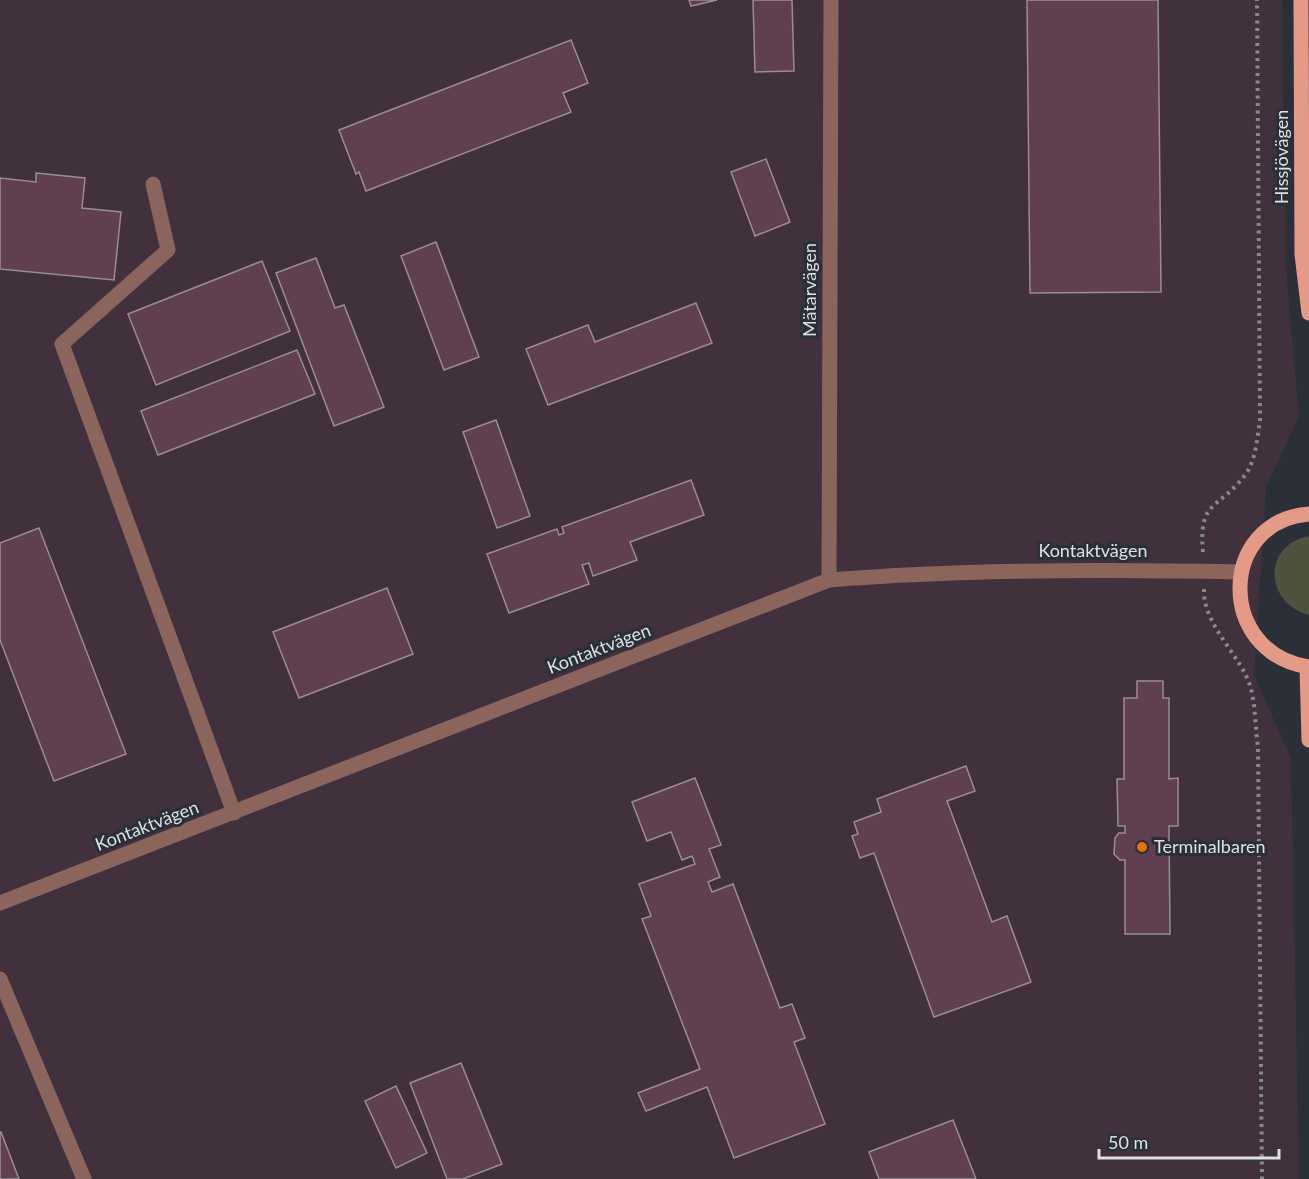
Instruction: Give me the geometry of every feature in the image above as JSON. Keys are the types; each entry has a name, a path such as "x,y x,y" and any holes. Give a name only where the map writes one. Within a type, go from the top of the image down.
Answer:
{"main road":[{"name":"Hissjövägen","path":"1300,0 1302,254 1309,314"},
{"path":"1309,514 1291,515 1262,533 1240,572 1238,596 1253,635 1276,656 1308,667 1309,740"}],"street":[{"name":"Mätarvägen","path":"829,580 831,0"},
{"path":"153,184 168,250 62,344 234,813"},
{"name":"Kontaktvägen","path":"0,903 829,580 906,574 1060,570 1240,572"},
{"path":"0,979 84,1179"}],"shaded area":[{"path":"0,0 1282,0 1286,270 1299,416 1266,488 1254,675 1291,758 1299,1179 0,1179"}],"green space":[{"path":"1309,536 1309,615 1294,609 1283,599 1274,574 1276,562 1283,550 1294,541"}],"building":[{"path":"689,0 717,0 691,6"},
{"path":"753,0 792,0 794,71 755,72"},
{"path":"1027,0 1158,0 1161,292 1030,293"},
{"path":"571,40 588,83 563,93 571,112 366,191 359,172 356,174 339,130"},
{"path":"766,159 790,222 755,236 731,172"},
{"path":"36,173 85,178 82,208 121,212 114,280 0,269 0,178 36,182"},
{"path":"436,242 479,357 444,370 401,256"},
{"path":"316,258 335,308 344,305 384,407 334,426 276,273"},
{"path":"262,261 290,331 156,385 128,314"},
{"path":"696,303 712,343 548,405 526,349 588,325 595,342"},
{"path":"297,350 315,394 158,455 141,411"},
{"path":"496,420 530,516 497,528 463,432"},
{"path":"691,480 704,515 630,542 637,560 593,576 589,563 582,565 589,584 509,613 487,554 557,529 559,535 564,533 562,527"},
{"path":"39,528 126,754 54,781 0,640 0,543"},
{"path":"387,588 413,654 299,698 273,632"},
{"path":"1137,681 1163,681 1163,698 1169,698 1169,779 1178,778 1178,826 1169,826 1170,934 1125,934 1125,860 1120,860 1114,854 1115,838 1119,833 1125,833 1125,826 1118,826 1117,779 1124,779 1124,698 1137,698"},
{"path":"966,766 975,791 947,801 992,922 1007,916 1031,982 934,1017 874,853 860,858 852,836 858,834 854,822 881,812 877,799"},
{"path":"695,778 721,845 709,849 720,877 708,882 712,892 733,884 780,1008 792,1004 805,1038 794,1042 825,1124 734,1158 707,1087 646,1111 638,1093 700,1069 642,919 651,916 639,884 695,864 692,856 682,860 671,832 647,841 632,802"},
{"path":"461,1063 502,1164 463,1179 447,1179 410,1083"},
{"path":"396,1086 427,1153 396,1168 365,1101"},
{"path":"953,1120 976,1179 879,1179 869,1152"},
{"path":"1,1132 19,1179 0,1179"}],"place":[{"name":"Terminalbaren","path":"1142,847"}]}
